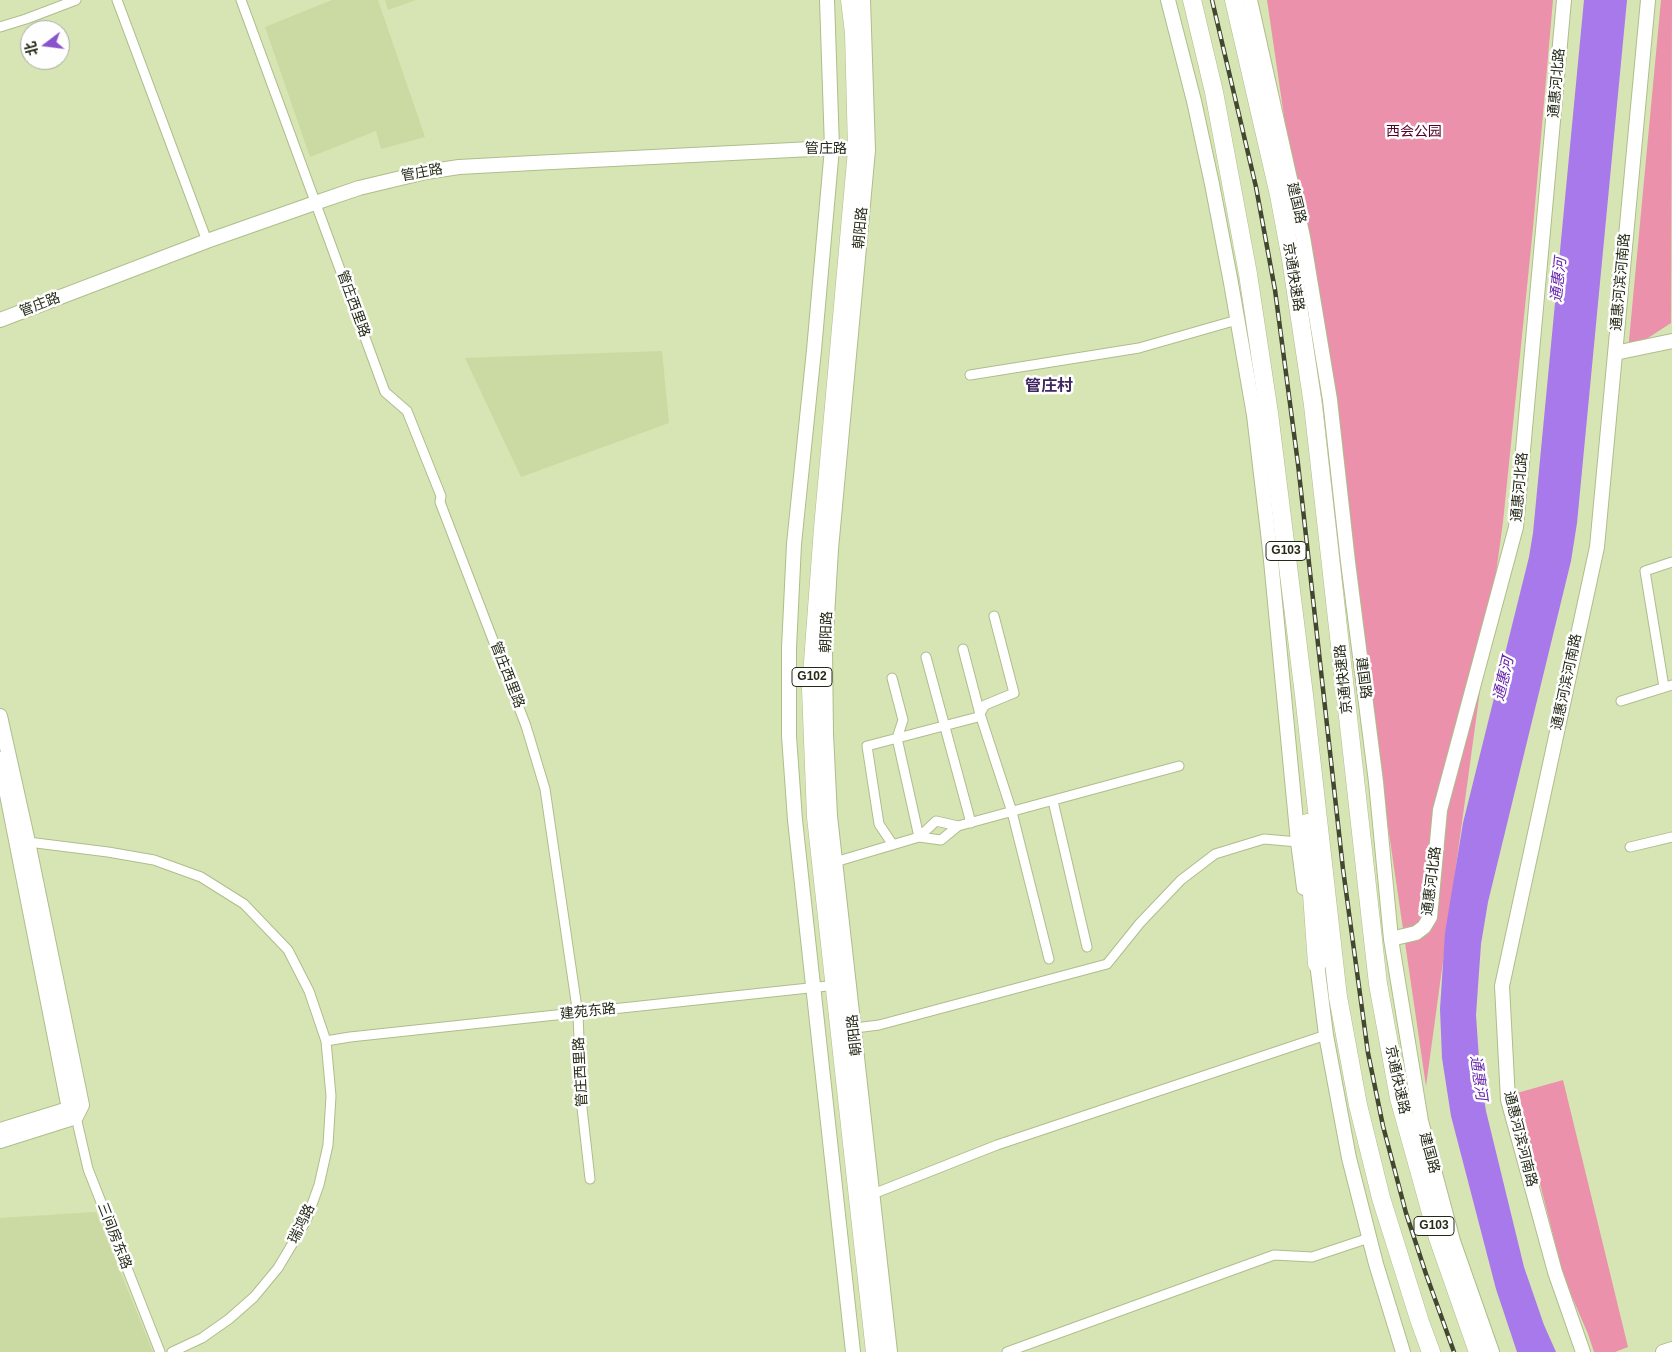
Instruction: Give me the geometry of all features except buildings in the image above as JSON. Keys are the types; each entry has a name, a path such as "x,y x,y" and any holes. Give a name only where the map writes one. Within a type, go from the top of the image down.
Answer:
{"highway":[{"name":"朝阳路","path":"841,0 851,149"},
{"name":"朝阳路","path":"850,0 854,33 851,149 811,689 816,817 866,1352"},
{"path":"1182,0 1214,92"},
{"name":"G103","path":"1192,0 1214,92 1248,274 1269,413 1304,695 1338,997 1358,1105 1397,1252 1431,1352"},
{"name":"京通快速路","path":"1234,0 1279,195 1291,259 1313,405 1378,984 1399,1098 1438,1238 1478,1352"},
{"path":"1304,695 1306,810 1317,964"},
{"name":"朝阳路","path":"831,986 875,1352"}],"street":[{"path":"0,28 76,0"},
{"path":"118,0 207,241"},
{"name":"管庄西里路","path":"241,0 386,392 407,411 440,496 440,502 526,726 545,789 577,1013 582,1108 590,1180"},
{"name":"朝阳路","path":"827,0 851,149 814,350 794,544 789,648 789,736 794,820 831,986 855,1028 890,1352"},
{"path":"862,0 867,0"},
{"name":"朝阳路","path":"852,1352 819,1048 831,986 835,862 830,816 826,734 826,641 851,149 862,0"},
{"path":"1168,0 1194,101 1221,229 1254,415 1298,842 1326,1035 1349,1158 1369,1238 1403,1352"},
{"name":"建国路","path":"1250,0 1303,237 1328,391 1376,782 1391,939 1421,1121 1453,1241 1492,1352"},
{"name":"通惠河北路","path":"1391,939 1416,933 1424,927 1430,917 1440,810 1516,527 1564,0"},
{"name":"通惠河滨河南路","path":"1583,1352 1555,1272 1508,1100 1502,986 1597,547 1648,0"},
{"name":"管庄路","path":"0,320 207,241 359,188 394,178 459,168 851,149"},
{"path":"970,375 1138,348 1237,320"},
{"path":"1615,354 1672,341"},
{"path":"1621,700 1668,686 1645,571 1672,562"},
{"path":"893,844 879,824 867,746 978,717 985,705 1014,693 994,616"},
{"path":"964,649 980,714 1012,812 1049,959"},
{"path":"926,657 971,823"},
{"path":"892,678 903,720 897,738 919,837"},
{"path":"0,716 28,842 76,1111"},
{"path":"0,760 76,1111"},
{"path":"919,837 936,821 958,826 1180,766"},
{"path":"1053,801 1087,947"},
{"path":"835,862 919,837 941,840 958,826"},
{"path":"1630,847 1672,837"},
{"path":"855,1028 879,1025 1107,964 1140,923 1181,880 1216,854 1264,839 1298,842"},
{"name":"瑞鸿路","path":"28,842 154,860 201,877 244,904 288,950 309,991 326,1041 331,1096 328,1146 319,1185 306,1221 278,1268 254,1297 229,1319 202,1338 172,1352"},
{"name":"建苑东路","path":"326,1041 831,986"},
{"path":"873,1194 997,1145 1326,1035"},
{"path":"0,1130 76,1111"},
{"path":"0,1141 76,1111"},
{"name":"三间房东路","path":"76,1111 88,1169 160,1352"},
{"path":"1007,1352 1274,1255 1312,1257 1369,1238"},
{"path":"1663,1352 1672,1349"}],"shaded area":[{"path":"332,0 378,0 425,137 381,149 376,131 310,157 265,27"},
{"path":"385,0 416,0 388,10"},
{"path":"662,351 669,423 521,477 465,358"},
{"path":"96,1212 153,1352 0,1352 0,1218"}],"green space":[{"name":"西会公园","path":"1267,0 1553,0 1533,228 1503,522 1426,1086"},
{"path":"1661,0 1672,0 1671,323 1628,351"},
{"path":"1563,1080 1628,1347 1615,1352 1594,1352 1564,1278 1517,1093"}],"water":[{"name":"通惠河","path":"1584,0 1627,0 1577,523 1571,561 1488,902 1481,944 1476,1015 1480,1074 1486,1111 1524,1267 1544,1325 1556,1352 1517,1352 1496,1289 1451,1116 1442,1058 1440,1009 1445,933 1463,823 1529,557 1533,533"}],"railway":[{"path":"1212,0 1256,187 1275,290 1298,464 1343,869 1368,1053 1383,1126 1406,1213 1454,1352"}],"district":[{"name":"管庄村","path":"1049,387"}]}
